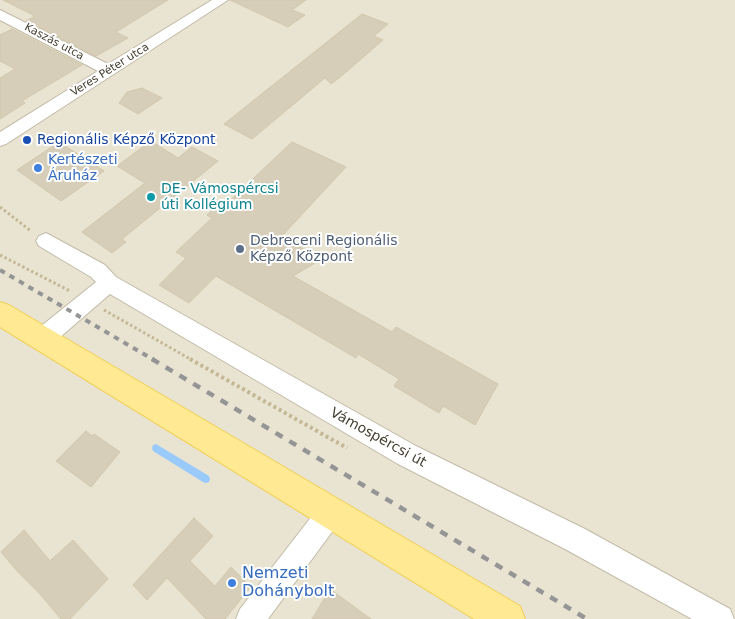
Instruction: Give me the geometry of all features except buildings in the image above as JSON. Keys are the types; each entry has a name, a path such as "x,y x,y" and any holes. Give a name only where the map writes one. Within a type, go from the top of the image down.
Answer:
{"main road":[{"path":"0,313 506,619"}],"street":[{"name":"Veres Péter utca","path":"0,140 109,71 208,4"},
{"name":"Kaszás utca","path":"0,14 109,71"},
{"name":"Vámospércsi út","path":"46,241 98,271 109,283 406,455 575,539 720,619"},
{"path":"43,338 109,283"},
{"path":"250,619 331,512"}],"path":[{"path":"0,207 46,241"}],"shaded area":[{"path":"0,0 735,0 735,619 0,619"}],"waterway":[{"path":"156,448 206,479"}],"railway":[{"path":"0,270 154,360"},
{"path":"152,359 587,619"}],"place":[{"name":"Regionális Képző Központ","path":"27,140"},
{"name":"Kertészeti Áruház","path":"38,168"},
{"name":"DE- Vámospércsi úti Kollégium","path":"151,197"},
{"name":"Debreceni Regionális Képző Központ","path":"240,249"},
{"name":"Nemzeti Dohánybolt","path":"232,583"}]}
